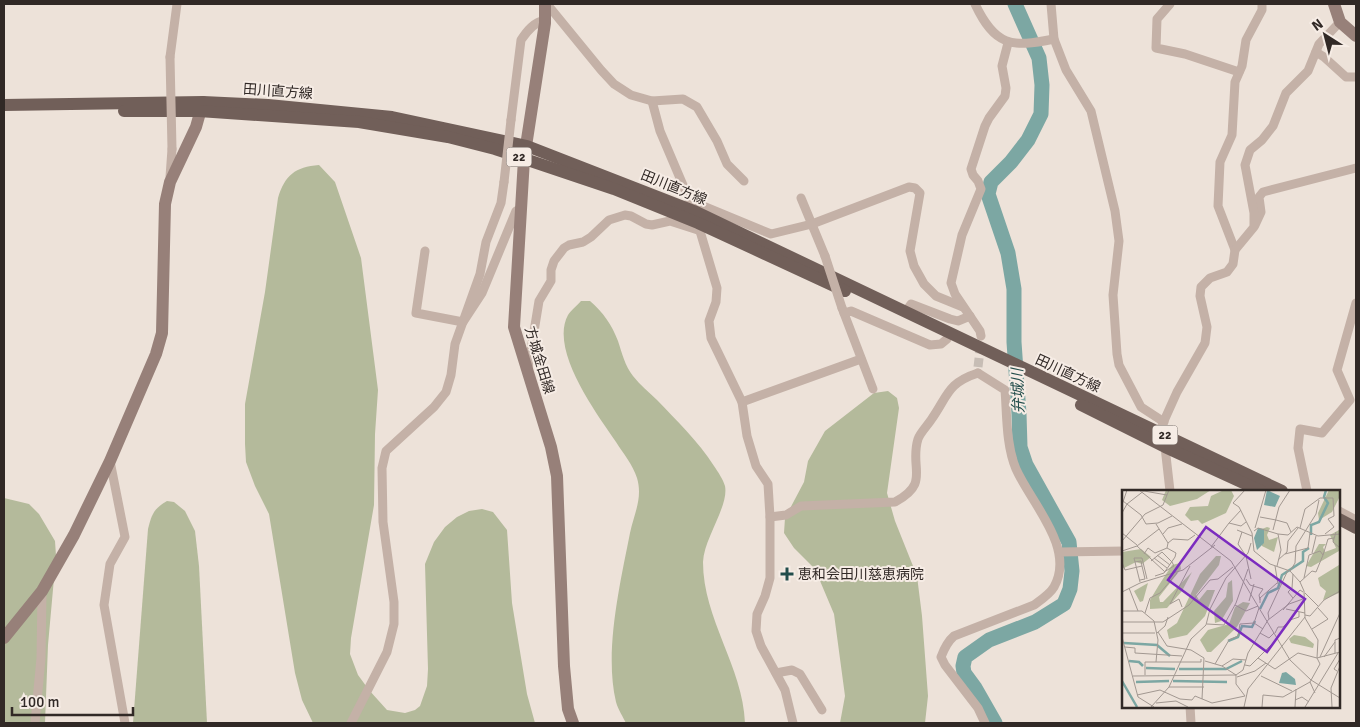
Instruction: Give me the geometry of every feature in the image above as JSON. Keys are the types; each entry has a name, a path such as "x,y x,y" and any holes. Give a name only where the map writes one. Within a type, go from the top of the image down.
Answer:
{"main road":[{"name":"方城金田線","path":"546,4 525,152 514,327 551,447 557,476 564,666 568,710 573,723"},
{"path":"1334,4 1340,22 1356,36"},
{"name":"田川直方線","path":"4,105 298,107 392,117 525,152 698,222 906,311 1165,447 1259,490"},
{"path":"4,638 42,591 74,535 110,461 143,386 162,333 165,204 170,182 196,127 201,107"},
{"name":"田川直方線","path":"4,113 201,107"},
{"name":"田川直方線","path":"698,222 947,339 998,359"},
{"name":"田川直方線","path":"1045,384 1162,427 1280,490"},
{"path":"1340,520 1356,528"},
{"path":"1340,528 1356,536"}],"street":[{"path":"170,182 172,149 170,57 177,4"},
{"path":"546,4 614,84 631,95 652,101 683,99 697,107 717,141 727,164 744,181"},
{"path":"975,4 992,31 1008,42 1020,45 1054,39"},
{"path":"1051,4 1054,39 1066,70 1091,111 1115,211 1119,241 1113,295 1117,354 1120,365 1140,407 1162,427"},
{"path":"1170,4 1157,20 1156,48 1185,54 1239,72"},
{"path":"1170,490 1162,427 1177,392 1205,343 1207,327 1200,296 1200,287 1210,278 1227,272 1233,264 1235,250 1218,206 1220,162 1232,135 1235,82 1246,40 1262,10 1262,4"},
{"path":"351,723 388,652 394,624 394,602 383,522 382,468 386,451 434,407 446,392 451,375 455,344 480,274 486,242 501,203 521,40 538,22 545,20"},
{"path":"1254,228 1254,213 1245,165 1250,150 1262,140 1273,126 1286,93 1308,71 1319,44 1340,22"},
{"path":"981,336 980,331 955,294 951,283 962,235 981,189 971,169 985,126 1005,96 1006,88 1002,66 1008,42"},
{"path":"1316,52 1346,77 1356,77"},
{"path":"652,101 660,131 698,222 717,288 716,302 709,321 711,338 742,402 747,436 756,466 768,484 770,578 757,614 756,631 761,646 785,690 793,723"},
{"path":"1235,250 1254,228 1261,212 1259,197 1263,192 1356,168"},
{"path":"698,222 703,206 771,234 812,224 910,187 915,188 920,193 910,252 914,266 924,284 936,296 963,307"},
{"path":"801,198 825,256 873,390"},
{"path":"463,322 482,293 516,211 521,208"},
{"path":"528,372 539,301 551,281 551,270 554,261 564,248 583,242 592,237 609,220 625,215 652,225 670,221 698,222"},
{"path":"425,251 416,313 463,322"},
{"path":"1307,490 1298,448 1300,429 1322,433 1350,400 1337,370 1356,302"},
{"path":"906,311 911,304 958,321 970,316"},
{"path":"843,310 851,311 930,345 941,344 947,339"},
{"path":"742,402 861,359"},
{"path":"770,517 786,514 801,506 895,502 913,490 917,475 918,438 933,418 949,390 978,370 1005,390 1009,447 1016,469 1062,552 1054,588 1044,598 1034,605 954,636 944,649 941,657 945,665 978,708 985,723"},
{"path":"110,461 125,537 110,564 104,604 125,723"},
{"path":"1340,512 1356,520"},
{"path":"1062,552 1122,551"},
{"path":"35,723 40,658 42,591"},
{"path":"776,673 792,670 800,674 822,710"},
{"path":"1190,707 1191,723"}],"green space":[{"path":"319,165 335,182 361,258 378,390 374,505 351,638 350,654 358,675 387,710 405,713 415,710 420,706 427,686 428,669 425,564 434,542 445,527 457,517 469,511 482,509 493,512 507,530 512,603 527,694 535,723 313,723 302,700 295,673 269,514 246,462 245,404 265,292 278,198 284,183 292,174 303,168"},
{"path":"581,301 590,301 607,319 630,372 694,440 708,457 724,483 725,494 723,503 707,543 703,562 709,603 738,682 743,702 745,723 626,723 617,705 612,662 615,618 630,533 637,506 639,485 630,464 587,399 570,363 565,346 564,329 568,315"},
{"path":"888,391 897,398 899,408 887,493 895,521 917,576 928,696 925,723 840,723 845,696 834,614 815,569 794,548 784,533 785,518 804,482 808,461 825,431 874,393"},
{"path":"4,498 29,504 39,514 55,541 56,556 48,645 45,723 4,723"},
{"path":"167,501 174,502 185,511 195,531 199,566 207,723 133,723 148,529 154,512"}],"waterway":[{"name":"弁城川","path":"995,723 964,673 965,657 989,640 1035,622 1064,604 1070,589 1072,571 1069,542 1026,465 1020,447 1014,342 1014,289 1008,253 988,194 991,182 1011,162 1028,140 1041,114 1042,85 1039,58 1015,4"}],"tunnel":[{"path":"978,367 981,342"}],"place":[{"name":"恵和会田川慈恵病院","path":"787,574"}]}
